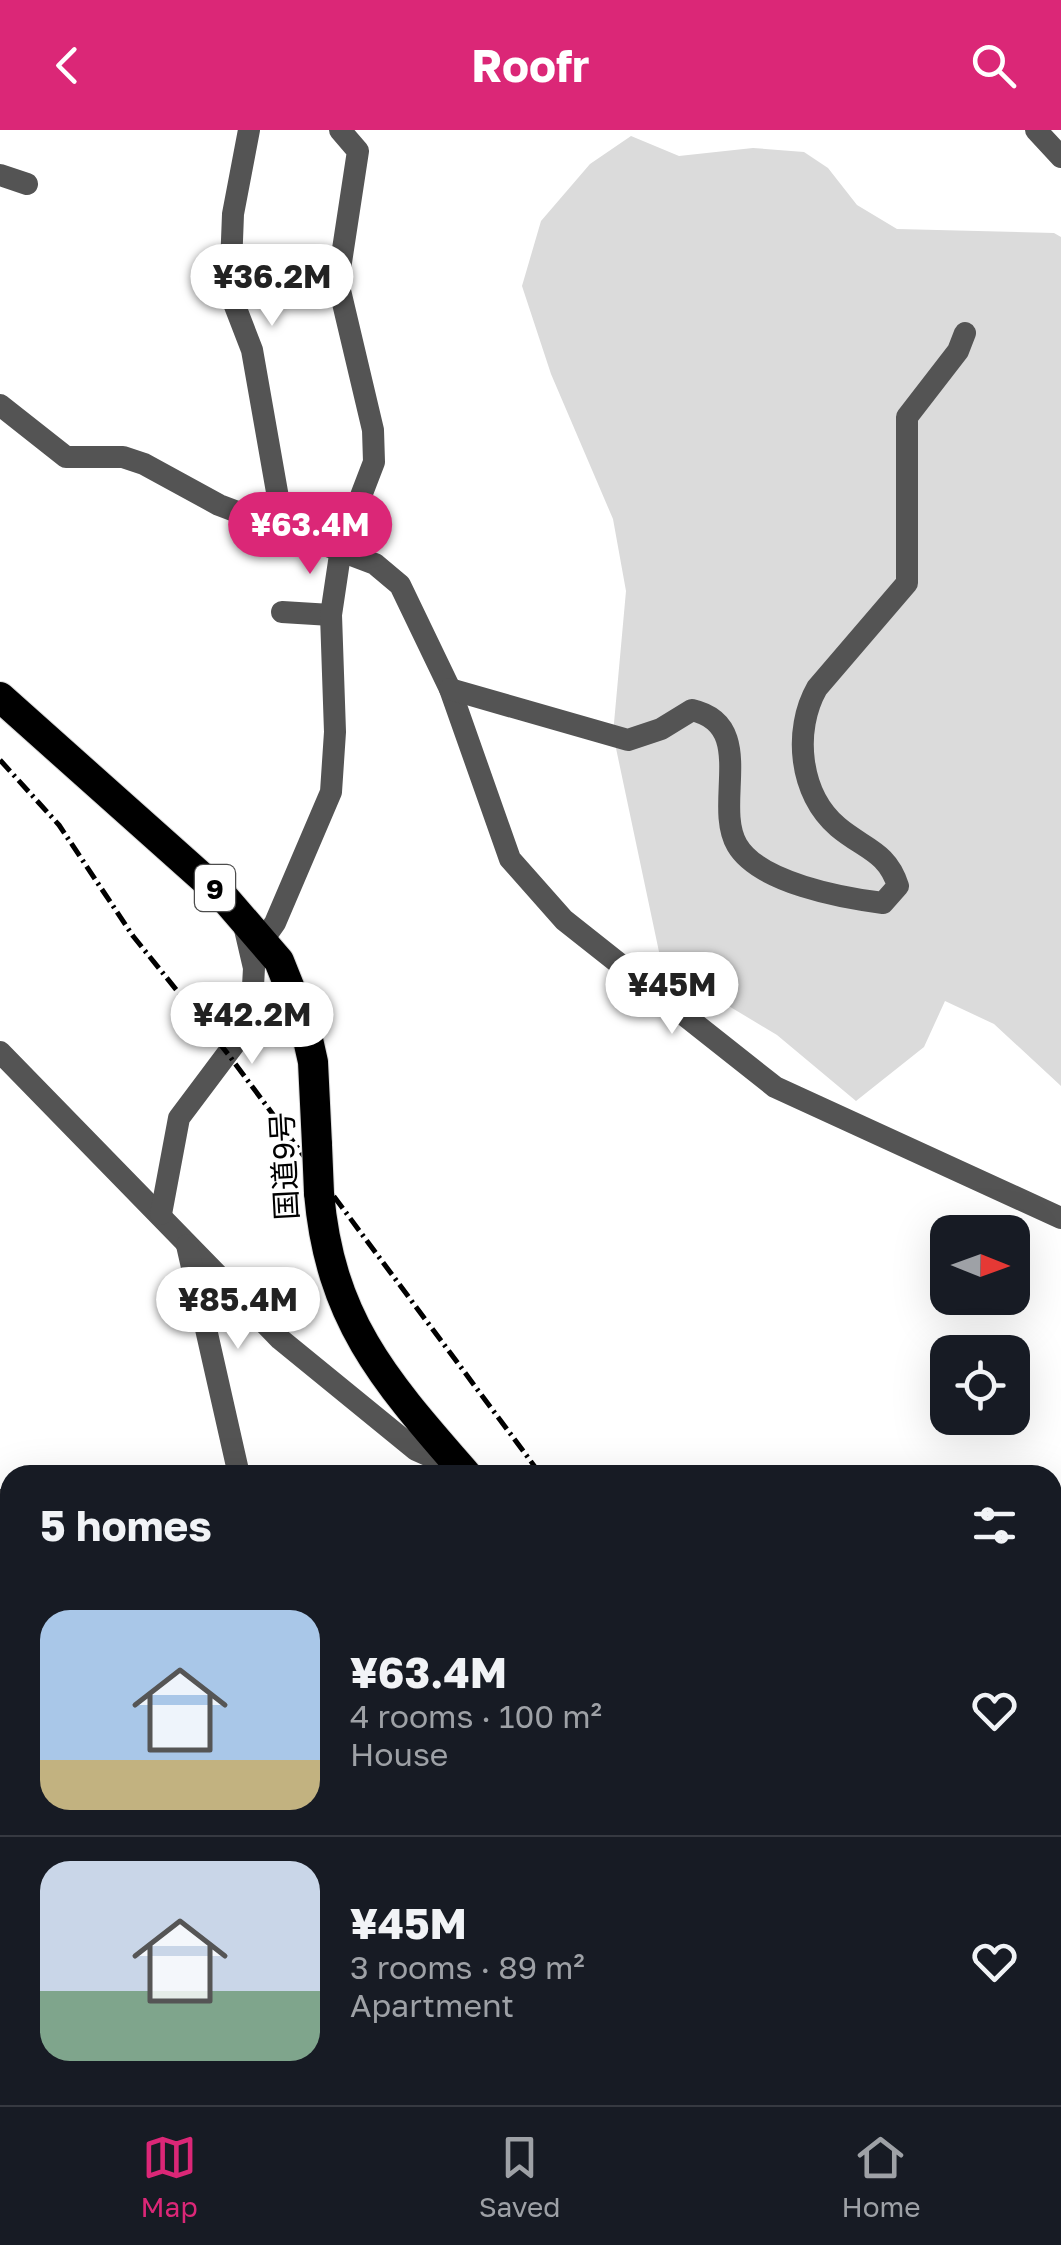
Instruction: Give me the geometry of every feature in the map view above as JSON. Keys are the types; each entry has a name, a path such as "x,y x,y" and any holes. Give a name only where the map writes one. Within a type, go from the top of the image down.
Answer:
{"highway":[{"name":"国道9号","path":"0,697 241,912 279,960 306,1026 313,1062 325,1246 346,1315 369,1354 457,1464"}],"street":[{"path":"249,130 233,214 230,293 252,350 283,526"},
{"path":"264,940 275,923 331,792 334,732 330,615 341,548 369,482 375,444 340,306 338,282 358,151 340,130"},
{"path":"1036,130 1061,157"},
{"path":"0,176 27,184"},
{"path":"450,689 628,740 661,729 692,710 704,713 719,724 726,738 732,829 736,844 750,859 834,897 883,904 898,886 891,864 834,824 814,795 805,768 802,736 807,705 817,688 907,582 907,417 958,351 965,333"},
{"path":"0,405 66,457 123,458 144,464 220,505 375,564 400,585 450,689 510,860 564,920 776,1086 1061,1218"},
{"path":"282,612 330,615"},
{"path":"161,1214 179,1118 251,1022 254,968 241,912"},
{"path":"0,1052 317,1372 416,1450 457,1464"},
{"path":"186,1242 237,1465"}],"shaded area":[{"path":"631,136 679,156 753,148 804,152 828,168 857,205 897,229 1054,233 1061,237 1061,1086 994,1024 945,1001 924,1047 856,1101 777,1035 662,966 613,734 626,591 613,519 551,374 522,286 541,221 590,164"}],"railway":[{"path":"0,760 59,825 133,936 228,1054 534,1465"}]}
